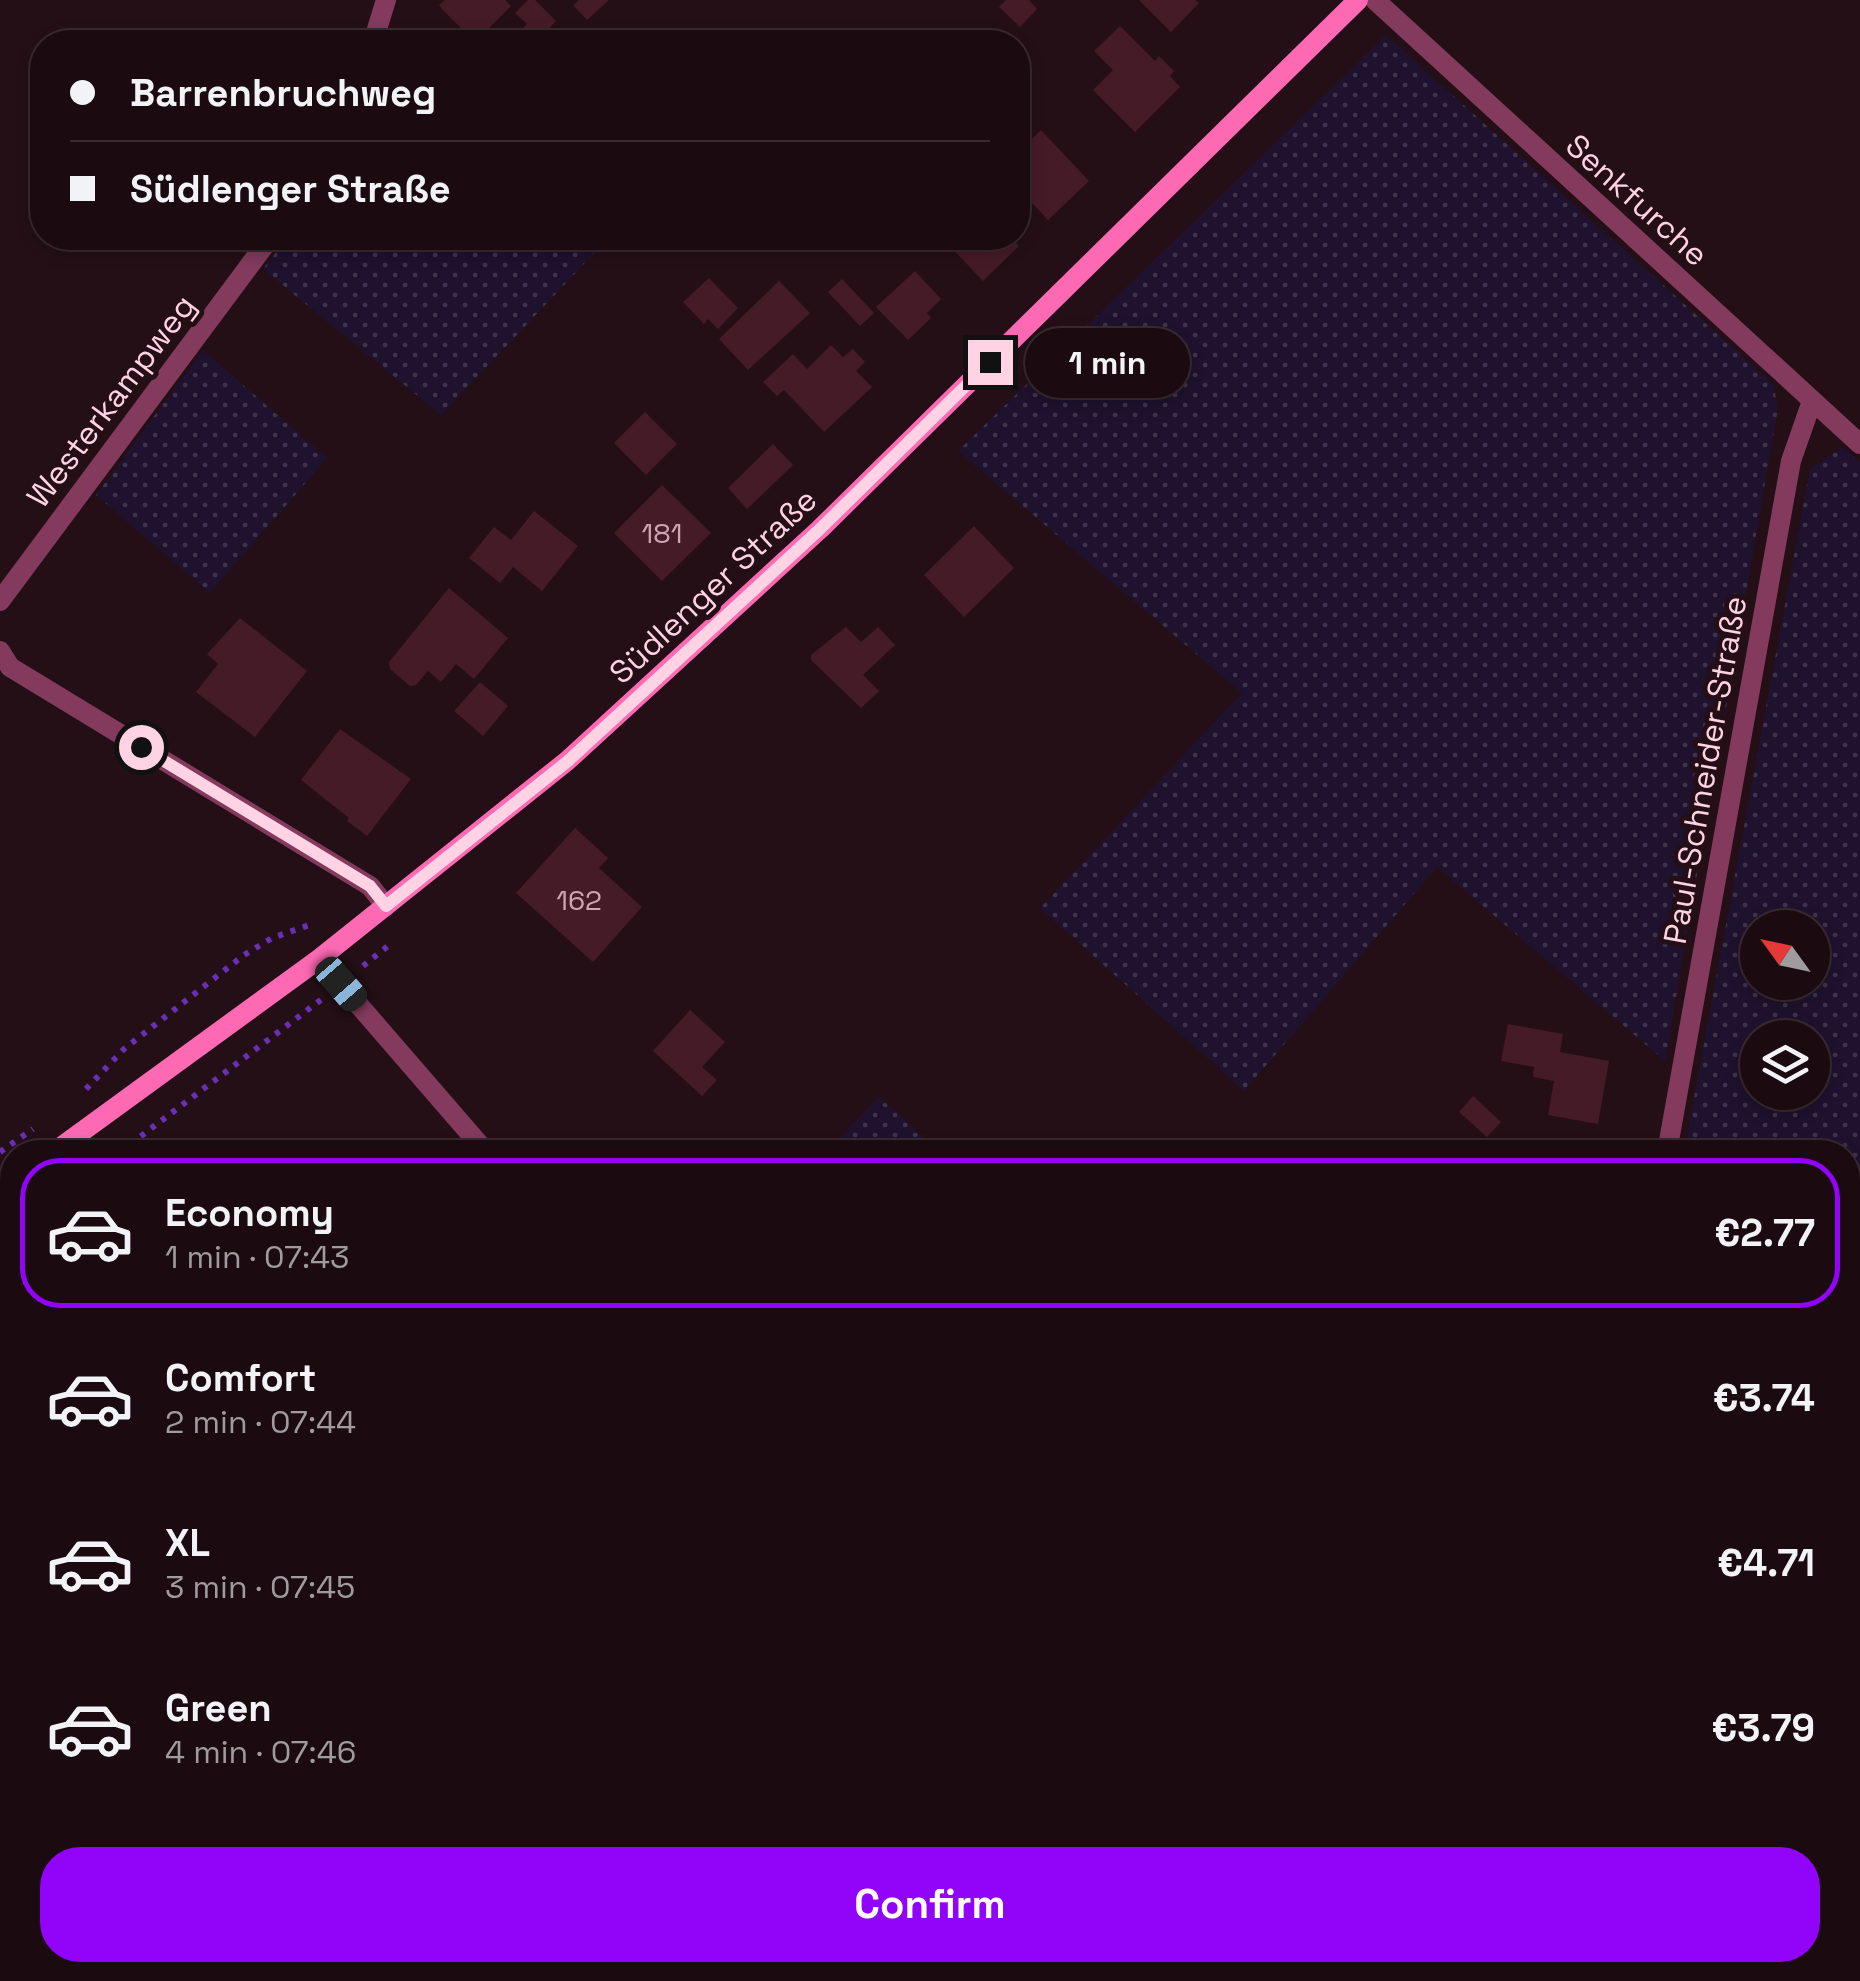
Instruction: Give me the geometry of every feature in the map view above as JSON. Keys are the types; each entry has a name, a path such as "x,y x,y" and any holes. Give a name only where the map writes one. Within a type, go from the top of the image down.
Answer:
{"main road":[{"name":"Südlenger Straße","path":"70,1140 318,958 568,761 820,529 1358,0"}],"street":[{"path":"377,30 386,0"},
{"name":"Senkfurche","path":"1375,0 1860,444"},
{"name":"Westerkampweg","path":"0,601 261,250"},
{"name":"Paul-Schneider-Straße","path":"1669,1140 1791,461 1812,401"},
{"path":"5,659 370,886 386,906"},
{"path":"318,958 476,1140"}],"path":[{"path":"77,1099 124,1049 244,955 272,938 318,922"},
{"path":"17,1140 46,1120"}],"shaded area":[{"path":"1386,35 1773,384 1778,408 1665,1061 1437,867 1244,1091 1040,908 1242,693 958,451"},
{"path":"278,250 597,250 441,415 263,269"},
{"path":"203,350 327,458 210,593 96,495"},
{"path":"1843,447 1860,462 1860,1140 1686,1140 1810,469"},
{"path":"879,1096 927,1140 838,1140"}],"building":[{"path":"445,0 505,0 511,6 487,30 463,30 439,5"},
{"path":"528,0 535,0 556,21 547,30 523,30 527,24 515,13"},
{"path":"579,0 609,0 587,20 573,5"},
{"path":"1006,0 1029,0 1037,9 1020,27 999,7"},
{"path":"1139,0 1195,0 1199,3 1171,32"},
{"path":"1120,26 1155,61 1159,56 1174,71 1170,76 1180,87 1135,132 1093,90 1113,70 1094,51"},
{"path":"1041,130 1089,181 1048,220 1030,201 1030,141"},
{"path":"954,250 1015,250 983,281"},
{"path":"915,271 941,299 927,313 931,318 908,340 876,307"},
{"path":"709,278 738,308 718,329 708,319 704,324 683,302"},
{"path":"842,279 874,313 860,326 828,292"},
{"path":"779,281 810,313 748,370 719,339"},
{"path":"831,345 843,357 853,349 865,362 856,371 872,387 824,432 784,390 777,396 763,382 793,354 807,369"},
{"path":"645,412 677,444 646,475 614,443"},
{"path":"773,444 793,465 747,509 728,488"},
{"path":"662,485 711,533 662,581 614,533"},
{"path":"534,511 578,546 542,591 513,567 500,583 469,558 494,527 511,540"},
{"path":"974,526 1014,568 964,617 924,575"},
{"path":"449,588 508,638 474,679 456,664 441,682 428,671 416,685 410,686 390,669 389,662"},
{"path":"240,618 307,671 255,737 196,692 218,664 207,654"},
{"path":"846,627 861,642 878,627 895,645 863,675 879,691 861,708 811,660 811,655"},
{"path":"480,682 508,706 483,736 454,711"},
{"path":"340,729 411,779 367,836 301,780"},
{"path":"575,828 608,858 599,868 642,907 593,962 516,893"},
{"path":"690,1010 725,1042 702,1067 717,1080 702,1096 653,1051"},
{"path":"1508,1024 1563,1034 1560,1052 1609,1061 1598,1124 1548,1115 1554,1081 1533,1077 1534,1067 1501,1061"},
{"path":"1473,1096 1501,1122 1487,1137 1459,1112"}],"route":[{"path":"141,747 370,886 386,906 568,761 820,529 990,362"}]}
